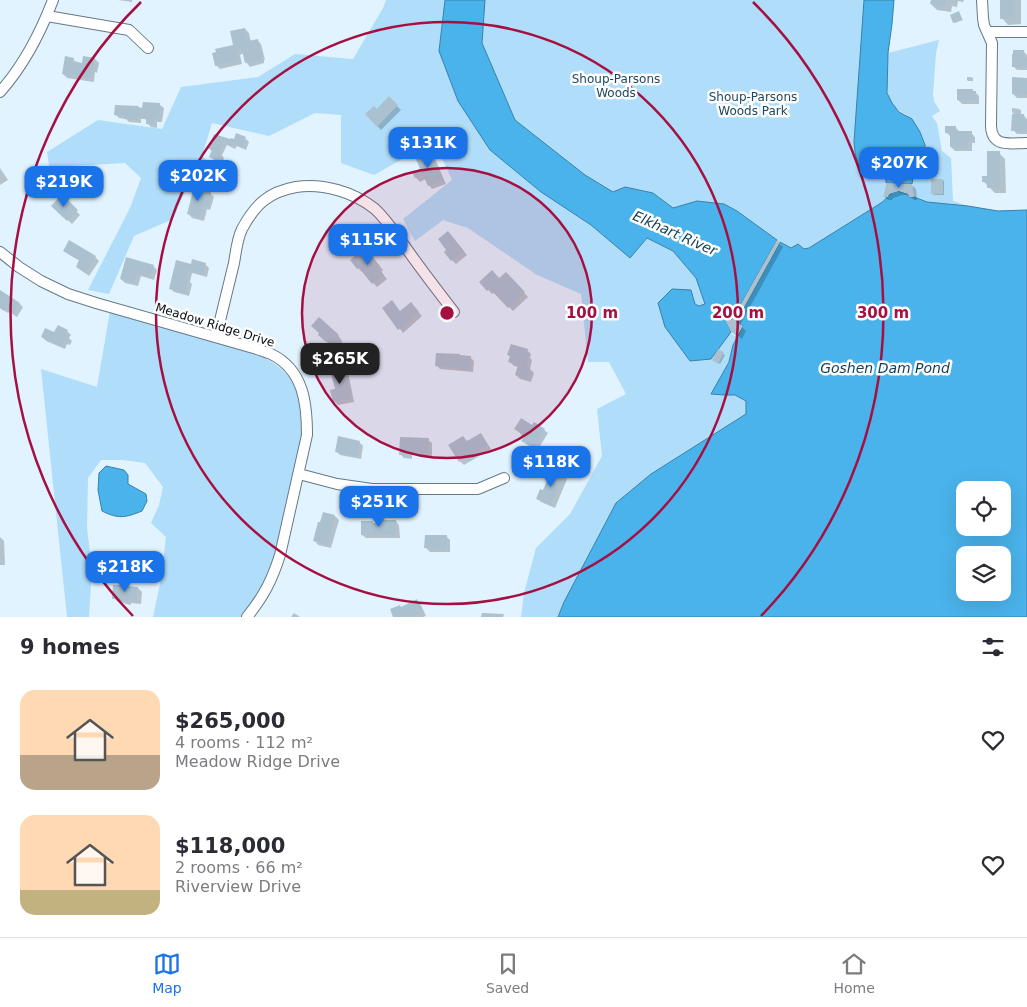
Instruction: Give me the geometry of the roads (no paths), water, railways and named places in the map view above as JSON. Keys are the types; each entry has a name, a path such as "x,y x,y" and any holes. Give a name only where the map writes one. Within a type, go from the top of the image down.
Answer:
{"street":[{"path":"0,92 23,62 35,42 53,0"},
{"path":"982,0 983,18 987,32 992,39 992,131 995,140 1003,143 1027,143"},
{"path":"47,16 129,30 148,48"},
{"path":"987,32 1027,32"},
{"path":"216,337 241,232 250,215 268,196 285,189 305,186 345,192 376,210 454,312"},
{"name":"Meadow Ridge Drive","path":"0,252 41,281 68,294 272,355 283,361 291,369 304,397 307,435 274,574 266,592 247,617"},
{"path":"299,474 337,484 372,488 478,489 504,478"}],"water":[{"name":"Elkhart River","path":"445,0 485,0 482,43 515,120 585,175 613,192 625,187 653,193 673,208 697,201 724,204 737,211 777,240 732,320 724,315 731,332 711,359 690,361 665,327 658,303 672,289 691,290 695,304 699,306 705,304 696,278 673,251 647,238 630,258 591,225 541,192 490,150 458,101 439,51"},
{"path":"864,0 894,0 888,53 887,93 899,112 912,119 925,145 923,161 919,171 913,178 912,184 886,183 884,177 864,171 856,157 854,142"},
{"name":"Goshen Dam Pond","path":"897,191 908,194 909,197 927,202 998,211 1027,210 1027,617 558,617 616,503 651,474 746,414 746,401 735,395 711,394 729,362 733,345 743,326 736,322 780,242 791,248 798,244 804,249 809,248 881,203 889,195"},
{"path":"106,466 124,470 128,475 128,484 146,494 147,501 142,511 122,517 102,511 98,490 99,473"}],"park label":[{"name":"Shoup-Parsons Woods","path":"616,86"},
{"name":"Shoup-Parsons Woods Park","path":"753,104"}]}
